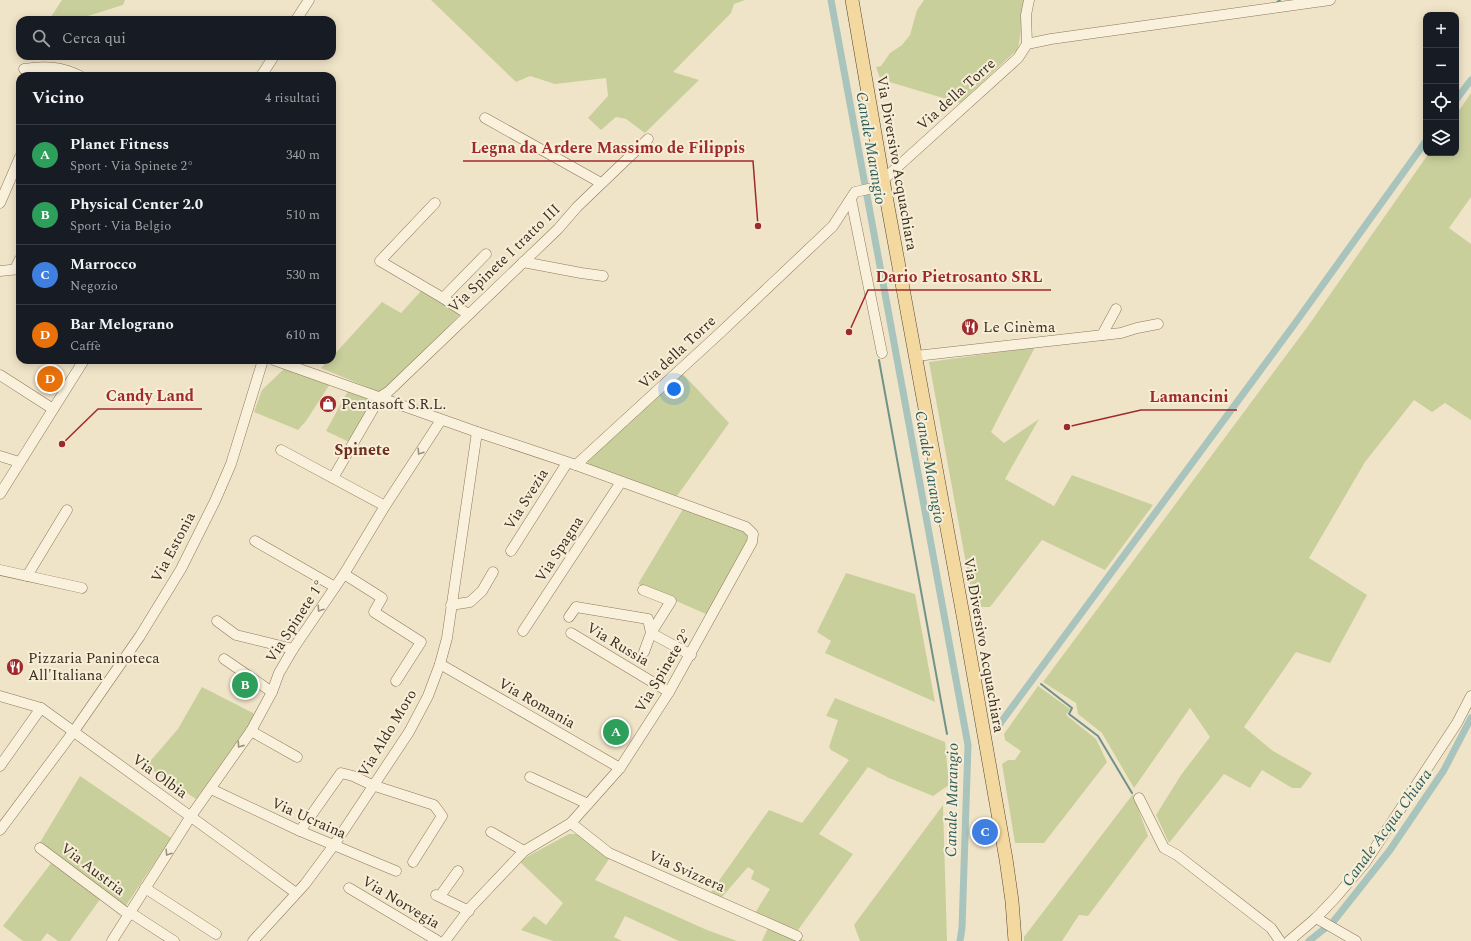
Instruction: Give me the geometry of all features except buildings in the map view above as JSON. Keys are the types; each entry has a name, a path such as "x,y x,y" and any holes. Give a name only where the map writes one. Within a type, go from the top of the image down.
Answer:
{"main road":[{"name":"Via Diversivo Acquachiara","path":"852,0 878,184 916,356 1004,851 1012,901 1015,941"}],"street":[{"path":"299,16 309,0"},
{"path":"1029,0 1026,15 1027,44 1051,39 1330,0"},
{"name":"Via della Torre","path":"572,464 720,333 833,226 853,195 878,184 1018,58 1027,44"},
{"path":"264,72 271,60"},
{"path":"24,69 44,66 72,72"},
{"path":"485,118 601,183"},
{"name":"Via Spinete I tratto III","path":"380,397 388,392 558,229 601,183 648,139"},
{"path":"0,204 16,166"},
{"path":"853,195 882,353"},
{"path":"435,203 380,261 468,314"},
{"path":"443,298 486,254"},
{"path":"523,262 602,276"},
{"path":"0,271 16,269"},
{"path":"1102,335 1116,308"},
{"path":"916,356 1121,333 1158,324"},
{"path":"0,494 81,364"},
{"name":"Via Estonia","path":"0,830 74,731 140,636 181,569 231,464 262,364"},
{"path":"285,364 441,420 572,464"},
{"path":"0,375 52,409"},
{"path":"333,478 380,397"},
{"name":"Via Spinete 1°","path":"112,941 191,816 251,730 272,692 279,673 293,649 344,574 385,506 441,420"},
{"name":"Via Aldo Moro","path":"253,941 296,893 334,845 408,732 428,696 440,664 447,638 477,432"},
{"path":"281,450 385,506"},
{"path":"0,456 19,462"},
{"name":"Via Spinete 2°","path":"444,941 469,911 524,851 571,823 620,768 670,692 752,542 753,534 746,527 572,464"},
{"name":"Via Svezia","path":"511,551 572,464"},
{"name":"Via Spagna","path":"523,631 621,482"},
{"path":"27,576 67,510"},
{"path":"255,541 335,587"},
{"path":"0,570 82,588"},
{"path":"451,605 470,602 482,591 493,572"},
{"path":"344,574 382,598 374,612 420,642 396,681"},
{"path":"643,590 671,602 651,633 644,652"},
{"path":"569,617 576,607 648,619 651,633 691,655"},
{"path":"217,621 236,635 293,649"},
{"name":"Via Russia","path":"571,634 670,692"},
{"path":"224,659 272,692"},
{"name":"Via Romania","path":"440,664 620,768"},
{"name":"Via Olbia","path":"0,696 41,708 296,893"},
{"path":"1289,941 1319,920 1336,897 1366,863 1457,723 1471,696"},
{"path":"0,766 41,708"},
{"path":"251,730 297,757"},
{"path":"300,831 342,773 353,776 372,785 434,805 442,816 413,862"},
{"path":"530,777 588,804"},
{"name":"Via Ucraina","path":"211,789 300,831 396,871"},
{"path":"1139,798 1164,848 1177,855 1271,928 1280,941"},
{"name":"Via Svizzera","path":"571,823 609,853 797,936"},
{"path":"491,832 524,851"},
{"name":"Via Austria","path":"40,848 128,914 134,915 174,941"},
{"path":"458,871 438,895 469,911"},
{"path":"145,888 216,934"},
{"name":"Via Norvegia","path":"349,888 438,941"},
{"path":"1319,920 1356,941"}],"green space":[{"path":"62,0 125,0 123,5 88,16 52,16"},
{"path":"431,0 745,0 734,4 731,13 673,72 699,80 645,133 626,119 616,117 601,130 588,118 608,96 606,78 555,84 530,76 516,82"},
{"path":"924,0 1026,0 1018,49 960,103 886,81 882,84 876,67 881,66 890,53 902,45 910,35 917,10"},
{"path":"1471,93 1471,197 1449,228 1471,244 1471,420 1445,403 1432,412 1414,400 1365,462 1309,558 1367,595 1330,663 1296,652 1244,727 1273,751 1312,773 1301,788 1292,788 1262,770 1250,788 1224,774 1169,843 1156,815 1181,775 1210,737 1190,708 1134,788 1102,733 1078,714 1076,703 1043,682 1308,326 1427,156 1459,156 1459,111"},
{"path":"422,290 461,314 381,393 321,368 325,364 336,364 336,353 382,302 401,313"},
{"path":"1035,347 991,432 1004,443 1039,419 1005,479 1054,506 1072,475 1153,505 1105,570 1042,540 990,607 974,607 929,362"},
{"path":"286,367 330,384 306,421 298,430 254,412 262,390"},
{"path":"682,373 729,423 677,496 588,464 588,459"},
{"path":"349,389 374,399 349,442 326,431"},
{"path":"683,509 745,530 749,541 708,615 638,584"},
{"path":"846,573 915,594 935,702 825,653 831,641 817,632"},
{"path":"1038,686 1070,709 1066,715 1096,739 1107,762 1044,843 1015,843 1002,764 1008,760 1015,760 1021,751 1005,740 1004,734"},
{"path":"202,687 253,713 255,717 196,799 146,766 178,729"},
{"path":"835,698 945,742 949,785 933,796 889,778 868,767 819,834 853,854 798,930 755,913 770,889 751,879 754,871 748,867 722,897 711,892 769,810 802,823 849,760 831,750 829,747 838,720 826,716"},
{"path":"80,776 171,838 125,907 39,844"},
{"path":"1133,794 1148,836 1088,916 1079,915 1062,941 1024,941 1024,937"},
{"path":"943,805 947,941 860,941 854,925"},
{"path":"569,834 580,834 609,859 595,880 707,930 737,941 679,941 625,916 614,937 622,941 553,941 521,930 534,916 546,925 563,903 519,861"},
{"path":"52,862 101,898 70,941 58,941 47,933 41,941 23,941 3,926"},
{"path":"768,928 805,941 762,941"}],"waterway":[{"name":"Canale Marangio","path":"831,0 968,745 962,928 960,941"},
{"path":"1276,3 1280,0"},
{"path":"1459,96 1471,80"},
{"path":"999,725 1296,322 1423,145"},
{"path":"879,360 947,734"},
{"path":"1041,684 1072,708 1069,714 1098,736 1132,793"},
{"name":"Canale Acqua Chiara","path":"1309,941 1333,922 1390,850 1444,770 1471,718"}],"place":[{"name":"Legna da Ardere Massimo de Filippis","path":"758,226"},
{"name":"Le Cinèma","path":"970,327"},
{"name":"Dario Pietrosanto SRL","path":"849,332"},
{"name":"Bar Melograno","path":"50,379"},
{"name":"Pentasoft S.R.L.","path":"328,404"},
{"name":"Lamancini","path":"1067,427"},
{"name":"Candy Land","path":"62,444"},
{"name":"Pizzaria Paninoteca All'Italiana","path":"15,667"},
{"name":"Physical Center 2.0","path":"245,685"},
{"name":"Planet Fitness","path":"616,732"},
{"name":"Marrocco","path":"985,832"}],"district":[{"name":"Spinete","path":"362,449"}]}
